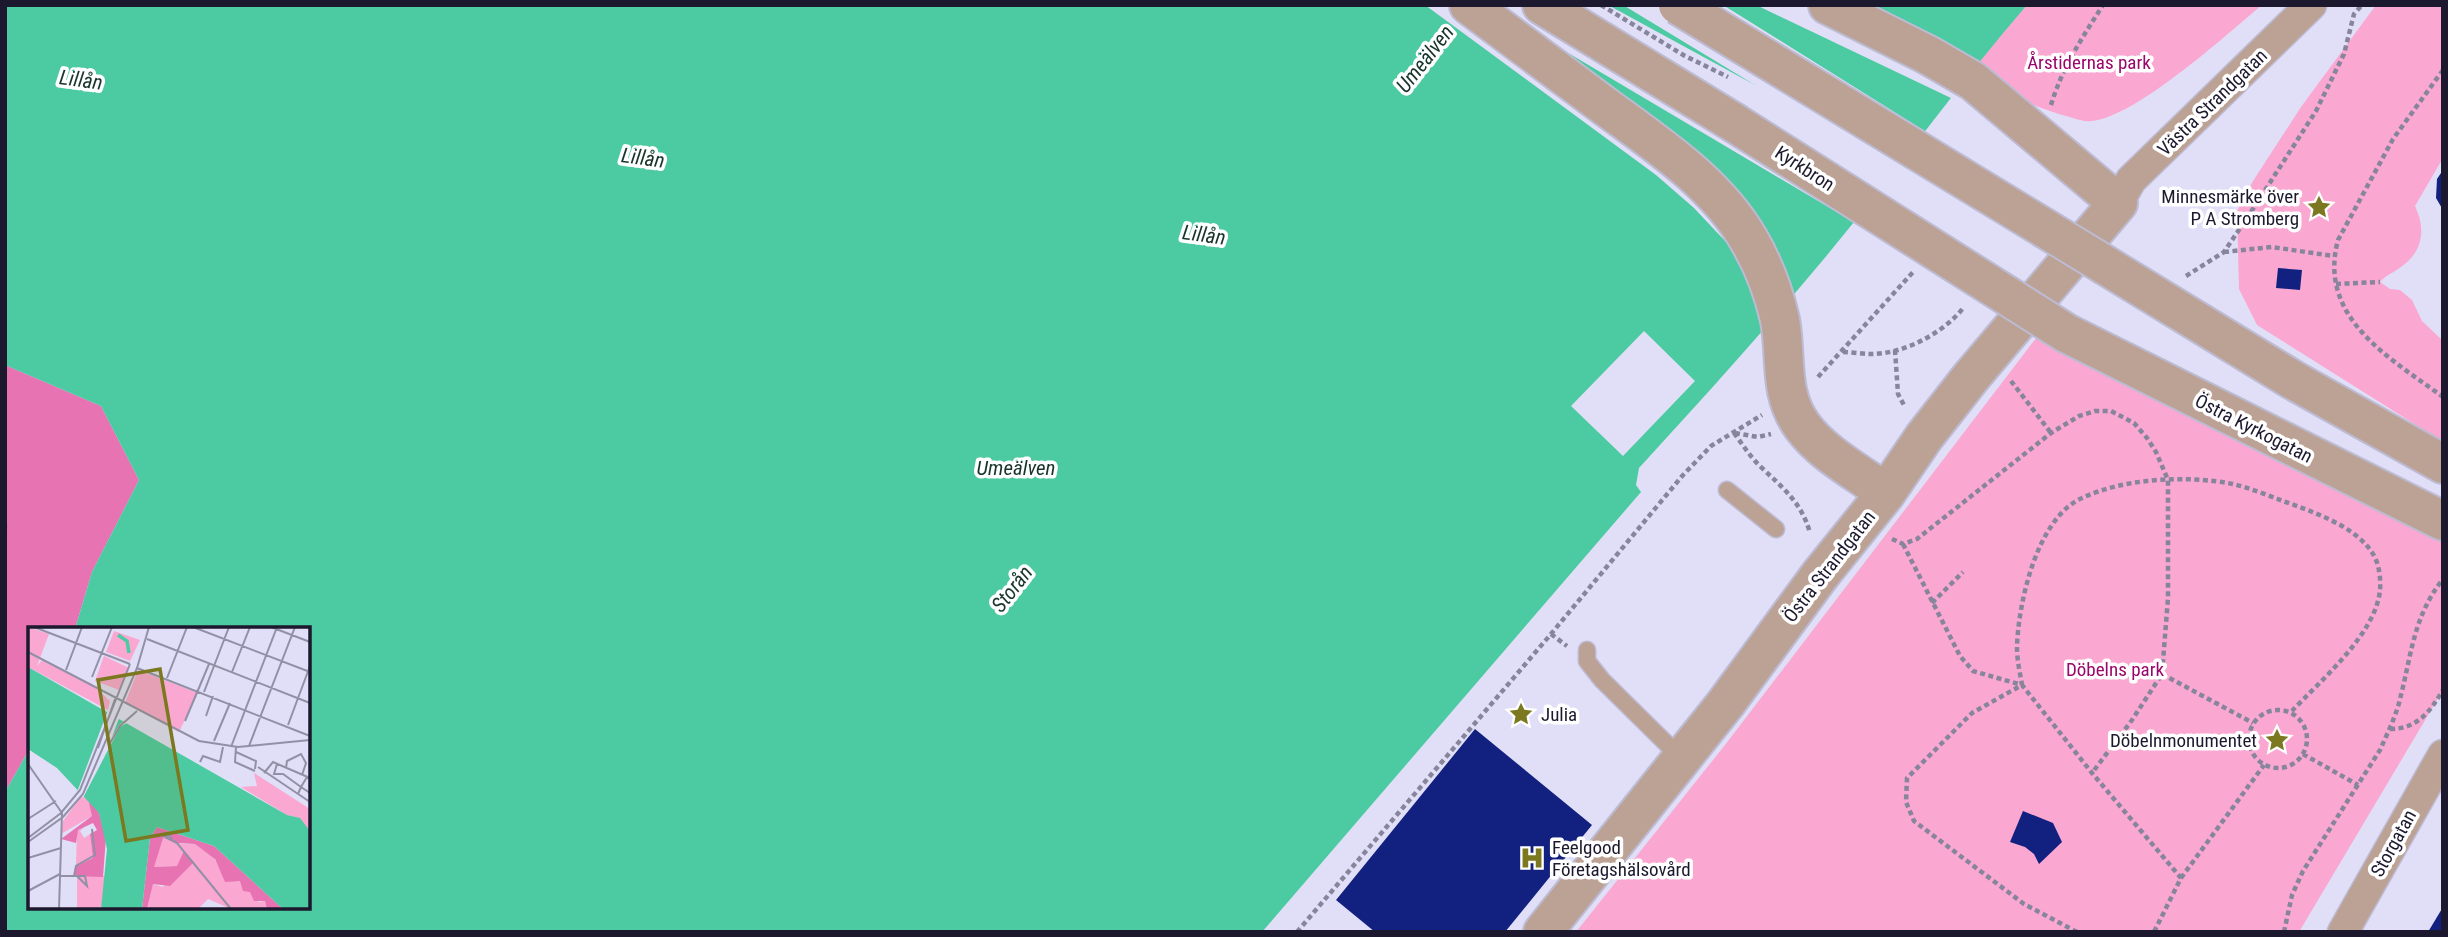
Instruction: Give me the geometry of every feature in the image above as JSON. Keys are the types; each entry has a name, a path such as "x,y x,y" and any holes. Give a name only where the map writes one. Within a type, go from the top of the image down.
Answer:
{"street":[{"path":"1469,5 1650,139 1718,200 1748,239 1771,290 1780,321 1787,396 1803,428 1826,449 1886,493"},
{"name":"Kyrkbron","path":"1542,5 1733,122 2066,333"},
{"path":"1678,5 2293,380 2443,464"},
{"path":"1828,5 1973,80 2118,203"},
{"name":"Västra Strandgatan","path":"2118,203 2131,180 2311,5"},
{"name":"Östra Strandgatan","path":"1543,932 1726,703 1971,377 2118,203"},
{"name":"Östra Kyrkogatan","path":"2066,333 2443,521"},
{"name":"Storgatan","path":"2343,932 2443,755"}],"lane":[{"path":"1727,490 1776,529"},
{"path":"1587,650 1587,662 1602,680 1681,758"}],"path":[{"path":"2051,107 2059,79 2102,5"},
{"path":"2333,256 2272,247 2224,252 2316,111 2344,54 2354,15 2362,5"},
{"path":"2443,69 2393,139 2338,240 2333,256 2342,308 2353,323 2393,361 2443,397"},
{"path":"2336,284 2380,282"},
{"path":"1297,932 1552,634 1683,475 1711,446 1787,396 1801,395 1842,352"},
{"path":"2007,376 2051,433"},
{"path":"1903,544 1917,539 2070,420 2087,413 2104,411 2120,414 2134,423 2147,438 2168,480 2168,598 2162,674 2092,773"},
{"path":"1734,433 1759,466 1795,500 1805,516 1811,538"},
{"path":"2181,878 2022,685 2017,648 2023,604 2030,572 2041,543 2056,519 2080,498 2140,480 2168,480 2233,484 2254,490 2340,526 2357,537 2375,555 2380,572 2381,589 2377,605 2357,639 2291,712"},
{"path":"1886,534 1903,544 1960,656 1973,671 2022,685"},
{"path":"1931,603 1963,572"},
{"path":"2284,932 2292,895 2303,871 2390,729 2401,698 2416,626 2433,592 2443,579"},
{"path":"2162,674 2253,723"},
{"path":"2022,685 1972,713 1941,743 1907,778 1906,802 1914,821 2024,904 2077,932"},
{"path":"2390,729 2402,729 2424,718 2443,690"},
{"path":"2266,712 2291,712 2304,726 2307,745 2303,754 2290,766 2281,768 2264,765 2250,750 2249,732 2253,723 2266,712"},
{"path":"2303,754 2358,785"},
{"path":"2154,932 2181,878 2264,765"}],"green space":[{"name":"Årstidernas park","path":"2027,5 2262,5 2202,56 2150,94 2102,119 2084,121 2028,102 1977,63"},
{"path":"2376,5 2443,5 2443,158 2415,206 2421,224 2417,249 2406,263 2380,282 2390,289 2400,290 2412,300 2422,321 2443,341 2443,442 2257,325 2239,289 2237,211 2301,107"},
{"name":"Döbelns park","path":"2040,333 2443,541 2443,690 2299,932 1576,932 1725,745"}],"shaded area":[{"path":"5,365 101,406 139,480 92,572 76,627 28,627 28,752 5,792"}],"water":[{"name":"Umeälven","path":"5,5 2027,5 1823,260 1639,468 1636,485 1641,492 1262,932 5,932 5,792 28,752 28,909 310,909 310,627 76,627 92,572 139,480 101,406 5,365"}],"pier":[{"path":"1425,5 1608,5 1755,85 1623,5 1723,5 1928,133 1857,224 1553,44 1738,212 1759,302 1727,243 1694,208 1656,175"},
{"path":"1756,5 1839,5 1977,68 1953,99"},
{"path":"1644,331 1695,381 1623,456 1571,406"}],"building":[{"path":"2443,170 2443,210 2436,198 2437,179"},
{"path":"2278,268 2302,270 2300,290 2276,288"},
{"path":"1475,729 1592,825 1505,932 1375,932 1336,900"},
{"path":"2023,811 2053,823 2062,842 2039,864 2034,854 2025,847 2010,842"},
{"path":"2443,907 2443,932 2428,932"}],"place":[{"name":"Minnesmärke över P A Stromberg","path":"2319,207"},
{"name":"Julia","path":"1521,714"},
{"name":"Döbelnmonumentet","path":"2277,740"},
{"name":"Feelgood Företagshälsovård","path":"1532,858"}],"water label":[{"name":"Lillån","path":"81,80"},
{"name":"Lillån","path":"643,158"},
{"name":"Lillån","path":"1204,235"},
{"name":"Storån","path":"1012,589"}]}
